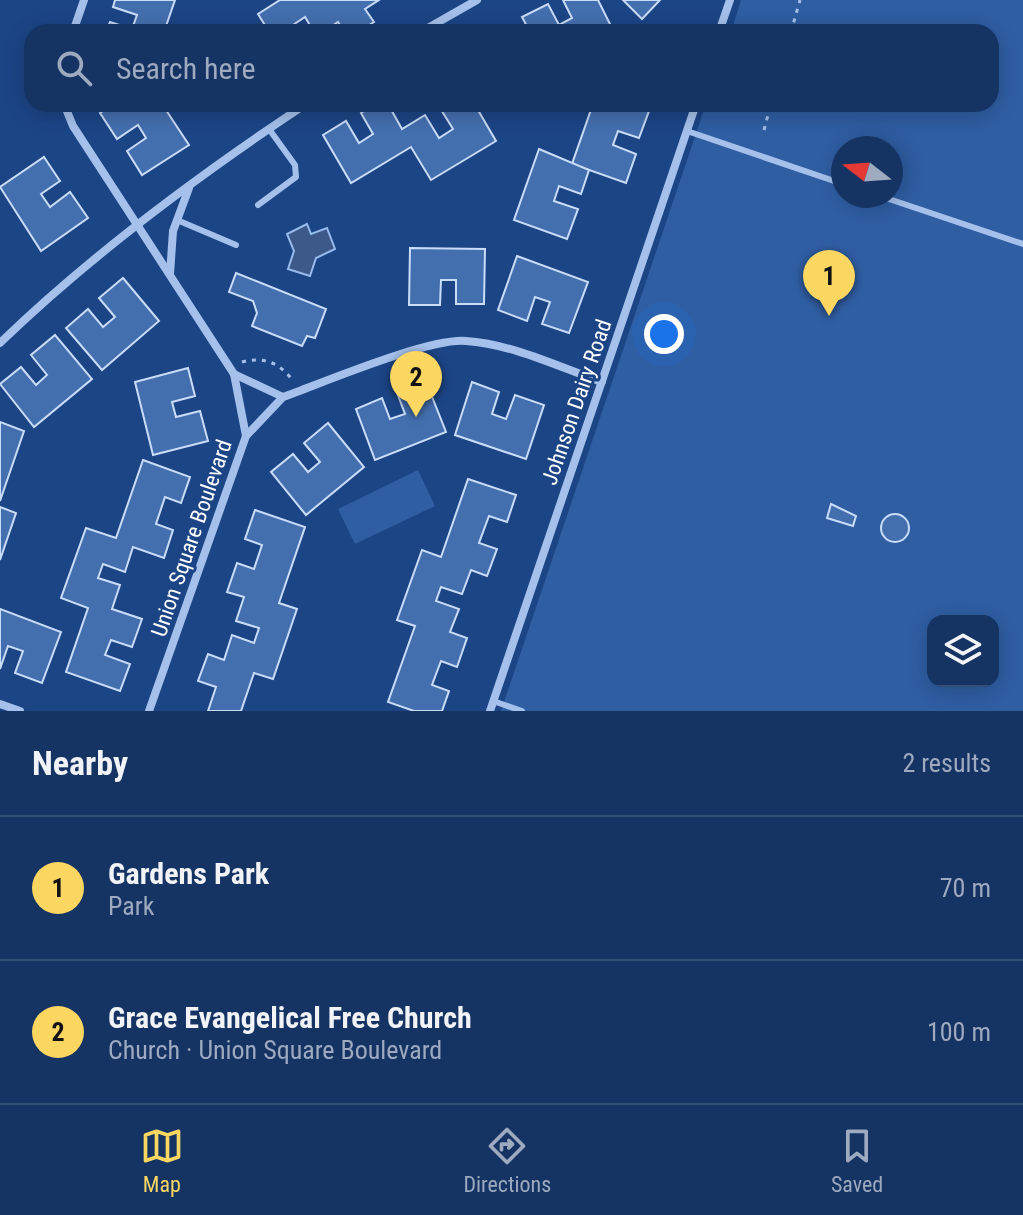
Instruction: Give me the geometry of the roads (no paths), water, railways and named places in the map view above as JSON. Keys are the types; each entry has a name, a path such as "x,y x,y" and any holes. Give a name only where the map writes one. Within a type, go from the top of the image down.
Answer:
{"street":[{"path":"76,24 84,0"},
{"path":"435,24 477,0"},
{"path":"722,24 730,0"},
{"name":"Union Square Boulevard","path":"67,112 73,126 231,370 246,436 149,711"},
{"path":"0,343 53,292 137,225 294,112"},
{"name":"Johnson Dairy Road","path":"490,711 693,112"},
{"path":"170,275 177,220 189,188"},
{"path":"246,436 283,397 426,347 464,340 490,344 602,382"},
{"path":"231,370 283,397"},
{"path":"0,704 20,711"}],"lane":[{"path":"258,205 293,181 297,172 269,129"},
{"path":"687,131 831,180"},
{"path":"903,204 1023,244"},
{"path":"177,220 236,245"},
{"path":"493,701 522,711"}],"place":[{"name":"Gardens Park","path":"829,316"},
{"name":"Grace Evangelical Free Church","path":"416,417"}]}
